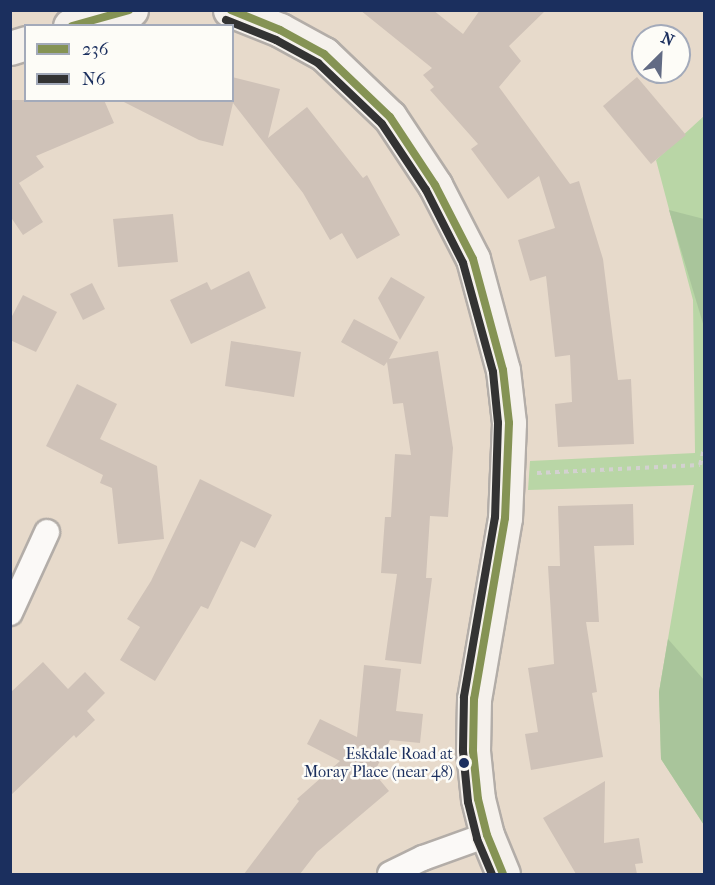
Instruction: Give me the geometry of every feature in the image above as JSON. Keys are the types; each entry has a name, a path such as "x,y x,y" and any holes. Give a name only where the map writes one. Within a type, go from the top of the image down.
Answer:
{"street":[{"path":"78,24 131,10"},
{"path":"230,10 280,30 324,54 390,117 435,185 473,259 492,322 503,370 509,423 509,474 505,518 474,699 473,751 478,799 487,835 503,874"},
{"path":"10,613 46,532"},
{"path":"390,874 423,858 487,835"}],"path":[{"path":"509,474 700,465 705,449"}],"green space":[{"path":"704,116 704,825 661,759 659,692 694,485 528,490 530,461 695,453 693,300 656,160"},
{"path":"669,210 704,219 704,327"},
{"path":"668,639 704,680 704,825 661,759 659,692"}],"building":[{"path":"360,10 433,10 463,34 480,10 546,10 509,46 521,61 499,87 570,184 579,181 603,259 618,380 631,379 634,444 558,447 555,404 572,402 570,355 555,357 546,276 530,281 518,240 555,228 539,176 508,199 471,149 478,144 430,90 434,87 423,75 432,68"},
{"path":"234,78 280,89 268,138 307,107 363,178 367,175 400,235 357,259 342,233 330,240 303,193 233,103 223,146 199,140 124,102 234,102"},
{"path":"631,82 631,84 643,84 686,135 651,164 603,106"},
{"path":"10,100 105,102 114,123 36,156 44,167 19,183 43,222 23,235 10,216"},
{"path":"173,214 178,262 118,267 113,219"},
{"path":"249,271 266,308 191,344 170,300 207,282 211,290"},
{"path":"391,277 425,297 400,340 378,298"},
{"path":"92,283 105,309 83,320 70,294"},
{"path":"23,295 57,312 36,352 10,340 10,320"},
{"path":"354,319 398,342 389,359 438,351 453,448 448,517 430,516 426,578 432,578 421,664 385,660 397,574 381,573 385,517 391,517 395,454 411,455 403,403 393,404 387,362 384,366 341,342"},
{"path":"231,341 301,352 294,397 225,386"},
{"path":"77,384 117,404 100,439 157,466 164,539 118,544 112,488 100,483 103,475 46,446"},
{"path":"200,479 272,515 255,548 241,541 208,609 201,606 155,681 120,660 140,627 127,619 151,581"},
{"path":"633,504 634,545 594,546 599,622 586,622 597,692 592,693 603,757 531,770 525,734 538,732 528,668 554,664 548,566 560,566 558,506"},
{"path":"43,662 68,689 85,672 105,693 87,711 95,720 76,738 74,735 10,796 10,693"},
{"path":"364,665 401,669 396,711 423,714 420,743 390,740 374,773 389,791 317,852 300,874 244,874 299,801 297,799 340,761 307,744 320,719 357,737"},
{"path":"605,781 604,843 639,838 643,863 635,864 637,874 576,874 543,818"}],"transit line":[{"name":"236","path":"79,24 129,10"},
{"name":"236","path":"231,10 280,30 324,54 390,117 435,185 473,259 503,370 509,423 505,518 474,699 473,751 478,799 487,835 503,874"},
{"name":"N6","path":"226,20 276,40 318,63 382,124 426,190 463,263 493,372 498,423 495,517 464,697 463,751 468,802 477,839 492,874"}],"place":[{"name":"Eskdale Road at Moray Place (near 48)","path":"464,763"}]}
